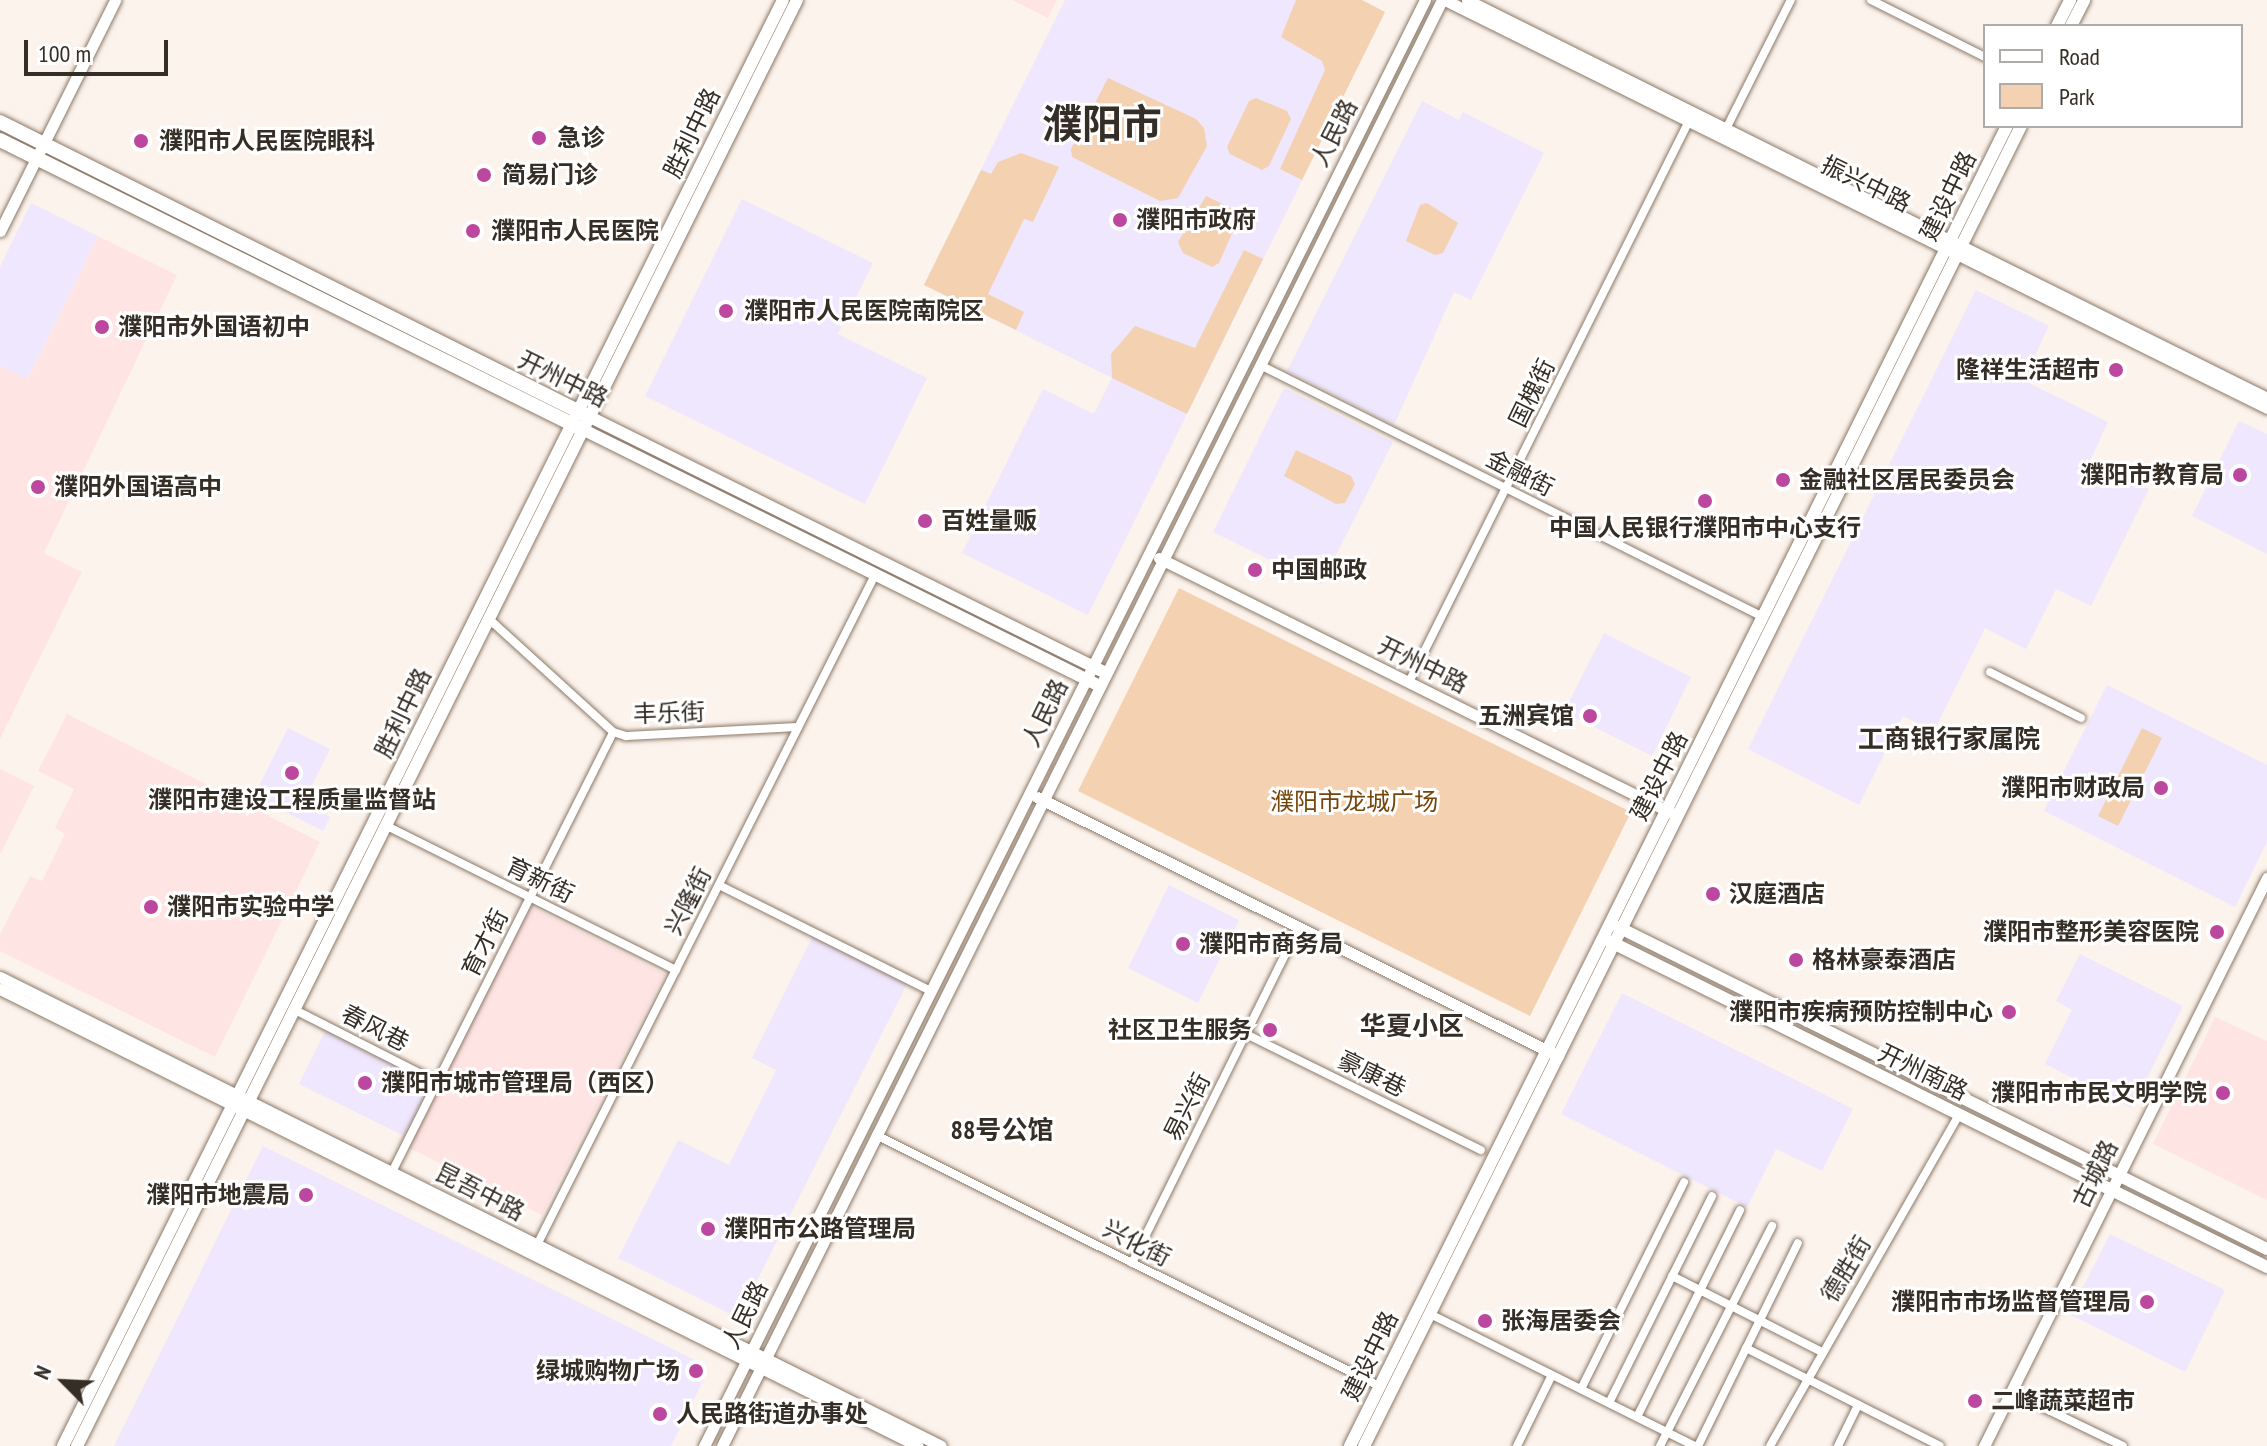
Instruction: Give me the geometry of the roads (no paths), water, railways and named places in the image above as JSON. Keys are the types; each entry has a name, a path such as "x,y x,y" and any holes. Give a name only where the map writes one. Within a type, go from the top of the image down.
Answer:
{"main road":[{"name":"胜利中路","path":"63,1446 241,1103 295,1010 387,826 489,619 783,0"},
{"name":"胜利中路","path":"77,1446 241,1103 581,420 797,0"},
{"path":"2058,24 2070,0"},
{"path":"2072,24 2084,0"},
{"name":"开州中路","path":"0,122 581,420 875,575 1100,686"},
{"name":"建设中路","path":"1364,1446 1553,1054 1954,247 2006,128"},
{"name":"建设中路","path":"1673,813 1763,617 1954,247 2020,128"},
{"name":"开州中路","path":"0,140 1106,673"},
{"name":"开州南路","path":"1616,926 2267,1249"},
{"name":"开州南路","path":"1609,941 2267,1267"},
{"name":"建设中路","path":"1350,1446 1553,1054"}],"street":[{"path":"0,231 115,0"},
{"name":"人民路","path":"704,1446 1425,0"},
{"name":"人民路","path":"722,1446 1444,0"},
{"name":"振兴中路","path":"1444,0 2267,398"},
{"name":"振兴中路","path":"1467,0 1726,129 2267,408"},
{"path":"1726,129 1791,0"},
{"path":"1871,0 1983,56"},
{"name":"国槐街","path":"1409,682 1689,121"},
{"name":"金融街","path":"1260,365 1763,617"},
{"name":"开州中路","path":"1149,553 1673,813"},
{"name":"兴隆街","path":"537,1245 875,575"},
{"name":"丰乐街","path":"489,619 613,732 626,736 798,727"},
{"path":"1990,672 2081,718"},
{"name":"育才街","path":"392,1172 613,732"},
{"path":"1029,794 1553,1054"},
{"name":"育新街","path":"387,826 676,970"},
{"name":"古城路","path":"1984,1446 2267,878"},
{"path":"719,885 931,991"},
{"name":"易兴街","path":"1132,1263 1299,927"},
{"name":"昆吾中路","path":"0,977 241,1103 763,1363 941,1446"},
{"name":"昆吾中路","path":"0,989 392,1172 749,1356"},
{"name":"春风巷","path":"295,1010 437,1082"},
{"name":"豪康巷","path":"1246,1034 1481,1150"},
{"name":"德胜街","path":"1770,1446 1804,1378 1959,1114"},
{"name":"兴化街","path":"876,1135 1379,1386"},
{"path":"1581,1389 1684,1182"},
{"path":"1609,1403 1712,1196"},
{"path":"1637,1417 1740,1210"},
{"path":"1660,1446 1772,1226"},
{"path":"1430,1314 1696,1446 1798,1243"},
{"path":"1672,1276 1820,1351"},
{"path":"1746,1348 1940,1446"},
{"name":"昆吾中路","path":"763,1363 918,1446"},
{"path":"1517,1446 1552,1375"},
{"path":"2011,1392 2123,1446"},
{"path":"1838,1446 1858,1405"}],"place":[{"name":"急诊","path":"539,138"},
{"name":"濮阳市人民医院眼科","path":"141,141"},
{"name":"简易门诊","path":"484,175"},
{"name":"濮阳市政府","path":"1120,220"},
{"name":"濮阳市人民医院","path":"473,231"},
{"name":"濮阳市人民医院南院区","path":"726,311"},
{"name":"濮阳市外国语初中","path":"102,327"},
{"name":"隆祥生活超市","path":"2116,370"},
{"name":"濮阳市教育局","path":"2240,475"},
{"name":"金融社区居民委员会","path":"1783,480"},
{"name":"濮阳外国语高中","path":"38,487"},
{"name":"中国人民银行濮阳市中心支行","path":"1705,501"},
{"name":"百姓量贩","path":"925,521"},
{"name":"中国邮政","path":"1255,570"},
{"name":"五洲宾馆","path":"1590,716"},
{"name":"濮阳市建设工程质量监督站","path":"292,773"},
{"name":"濮阳市财政局","path":"2161,788"},
{"name":"汉庭酒店","path":"1713,894"},
{"name":"濮阳市实验中学","path":"151,907"},
{"name":"濮阳市整形美容医院","path":"2217,932"},
{"name":"濮阳市商务局","path":"1183,944"},
{"name":"格林豪泰酒店","path":"1796,960"},
{"name":"濮阳市疾病预防控制中心","path":"2009,1012"},
{"name":"社区卫生服务","path":"1270,1030"},
{"name":"濮阳市城市管理局（西区）","path":"365,1083"},
{"name":"濮阳市市民文明学院","path":"2223,1093"},
{"name":"濮阳市地震局","path":"306,1195"},
{"name":"濮阳市公路管理局","path":"708,1229"},
{"name":"濮阳市市场监督管理局","path":"2147,1302"},
{"name":"张海居委会","path":"1485,1321"},
{"name":"绿城购物广场","path":"696,1371"},
{"name":"二峰蔬菜超市","path":"1975,1401"},
{"name":"人民路街道办事处","path":"660,1414"}],"district":[{"name":"濮阳市","path":"1102,123"},
{"name":"工商银行家属院","path":"1949,739"},
{"name":"华夏小区","path":"1412,1026"},
{"name":"88号公馆","path":"1002,1130"}],"park label":[{"name":"濮阳市龙城广场","path":"1354,802"}]}
